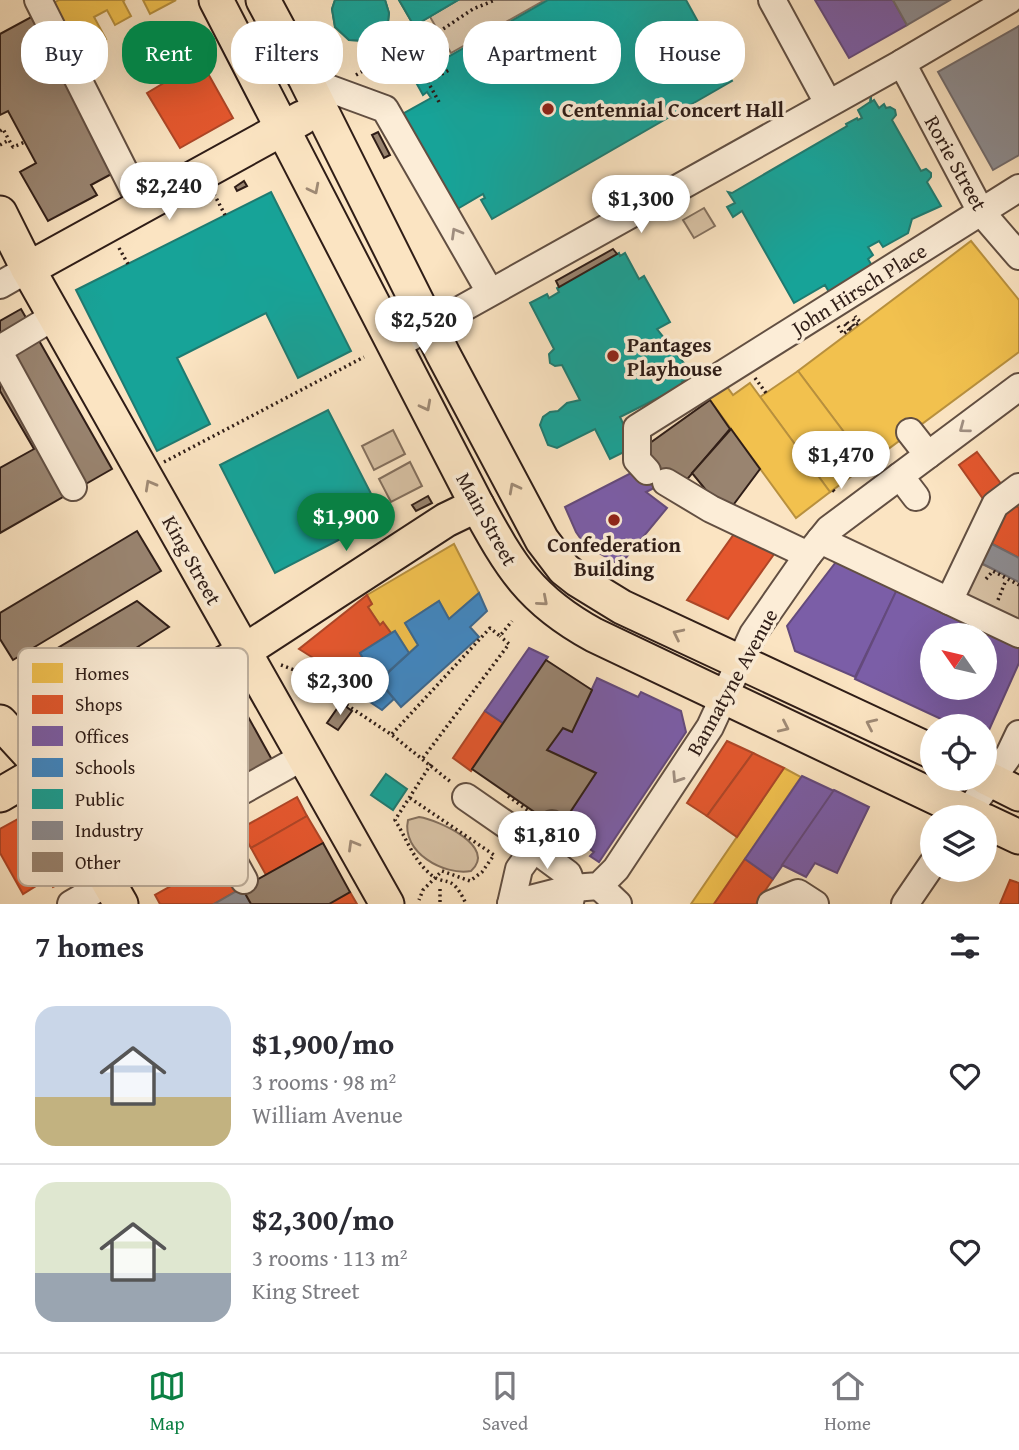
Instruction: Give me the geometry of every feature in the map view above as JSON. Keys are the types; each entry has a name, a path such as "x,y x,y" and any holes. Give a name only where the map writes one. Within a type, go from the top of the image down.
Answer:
{"main road":[{"name":"Main Street","path":"216,0 477,505 513,568 546,604 594,635 948,805"},
{"name":"Main Street","path":"263,0 537,531 564,569 622,607 920,746"},
{"path":"14,277 284,128 312,94"},
{"name":"King Street","path":"0,213 14,277 55,316 241,648"},
{"path":"248,649 446,520 477,505"},
{"name":"King Street","path":"248,661 303,757 403,902"},
{"path":"0,722 18,742"},
{"path":"0,795 18,784"},
{"name":"Main Street","path":"997,827 1019,837"}],"street":[{"path":"38,0 142,206"},
{"path":"772,0 828,103"},
{"path":"395,345 902,63 1009,0"},
{"name":"Rorie Street","path":"902,63 981,212 1019,256"},
{"path":"312,94 385,109 490,292"},
{"name":"John Hirsch Place","path":"814,547 710,509 657,476 637,460 637,428 1019,188"},
{"path":"55,316 0,351 73,487"},
{"name":"Bannatyne Avenue","path":"581,893 616,869 662,802 705,736 754,634 829,529 1019,387"},
{"path":"911,432 928,455"},
{"path":"900,476 916,497"},
{"path":"949,601 995,505 1019,487"},
{"path":"814,547 949,601 1019,634"},
{"path":"982,805 998,784 1019,734"},
{"path":"248,788 303,757"},
{"path":"466,797 536,847 568,874 581,893"},
{"path":"552,824 519,869 511,904 581,893 618,904"},
{"path":"905,904 920,882"},
{"path":"71,904 108,886"},
{"path":"771,904 798,893 816,904"}],"path":[{"path":"347,76 356,75 402,48 437,33 473,9 495,0"},
{"path":"439,102 428,82 451,69"},
{"path":"0,131 3,129 13,148 25,142"},
{"path":"0,145 9,140"},
{"path":"214,194 225,215"},
{"path":"119,247 128,264"},
{"path":"844,333 849,330 847,327"},
{"path":"162,463 364,357"},
{"path":"980,579 986,579 993,571 1019,585"},
{"path":"500,636 512,621"},
{"path":"392,735 490,628 509,644 423,758"},
{"path":"281,664 392,735 431,764 466,797"},
{"path":"431,764 395,820 425,869 436,879 452,882 466,904"},
{"path":"403,902 423,890 442,871 470,881 482,872 494,855 410,798"},
{"path":"440,889 440,904"}],"shaded area":[{"path":"444,0 545,0 508,21 463,21 463,46 451,53 449,21 432,21 426,10"},
{"path":"704,208 715,226 694,238 683,220"},
{"path":"393,430 405,454 374,470 362,446"},
{"path":"410,462 422,486 391,502 379,479"},
{"path":"974,560 1019,582 1019,625 964,598"},
{"path":"419,817 451,829 472,844 477,853 477,862 471,871 449,870 418,852 411,842 408,820"}],"building: Homes":[{"path":"59,0 125,0 123,1 131,16 115,25 107,10 94,17 96,21 59,21 50,5"},
{"path":"143,0 176,0 150,14"},
{"path":"971,241 1019,300 1019,352 868,464 798,371"},
{"path":"798,371 868,464 830,492 760,397"},
{"path":"750,383 830,492 796,518 707,396 725,384 733,395"},
{"path":"454,544 479,593 449,619 439,601 405,623 418,645 409,653 395,631 391,633 383,622 380,625 368,607 372,604 367,595"},
{"path":"784,768 801,777 714,904 691,904"}],"building: Shops":[{"path":"162,84 214,84 233,118 180,148 147,93"},
{"path":"977,452 1005,489 986,503 959,465"},
{"path":"1013,502 1019,508 1019,558 987,541"},
{"path":"739,527 782,543 728,619 687,600"},
{"path":"367,595 372,604 368,607 380,625 383,622 391,633 360,653 372,674 358,686 299,649"},
{"path":"485,711 503,723 471,771 453,758"},
{"path":"727,741 753,753 707,816 687,803"},
{"path":"753,753 784,768 737,837 707,816"},
{"path":"297,797 307,816 251,848 248,843 248,825"},
{"path":"307,816 323,843 266,875 251,848"},
{"path":"18,819 18,885 0,853 0,829"},
{"path":"745,859 773,879 756,904 714,904"},
{"path":"1010,880 1019,883 1019,904 1000,904"},
{"path":"19,886 36,886 23,894"},
{"path":"171,886 238,886 240,889 214,904 160,904 155,895"},
{"path":"350,892 357,904 329,904"}],"building: Offices":[{"path":"815,0 893,0 907,25 849,58"},
{"name":"Confederation Building","path":"655,467 674,478 646,492 667,508 620,565 585,545 565,507 637,470"},
{"path":"839,558 898,588 855,677 795,651 787,626"},
{"path":"899,585 980,623 920,623 920,700 998,700 998,631 1019,641 1019,663 996,714 930,714 855,679"},
{"path":"529,648 548,657 503,723 485,711"},
{"path":"597,678 638,697 641,692 681,711 686,732 599,862 590,856 594,852 559,829 596,773 547,750 563,728 572,732"},
{"path":"802,776 834,791 773,879 745,859"},
{"path":"834,790 869,807 837,873 815,863 806,877 782,865"}],"building: Schools":[{"path":"479,593 487,611 470,627 479,637 401,707 379,681 418,645 405,623 439,601 449,619"},
{"path":"395,631 409,653 366,692 358,686 372,674 360,653"},
{"path":"379,681 394,699 382,710 361,696"}],"building: Public":[{"path":"335,0 385,0 388,21 357,21 357,40 349,40 343,34 343,21 334,21 332,9"},
{"path":"335,0 385,0 388,21 357,21 357,40 349,40 343,34 343,21 334,21 332,9"},
{"path":"399,0 458,0 422,21 411,21"},
{"path":"399,0 458,0 422,21 411,21"},
{"name":"Centennial Concert Hall","path":"548,0 686,0 698,21 635,21 635,84 727,84 492,219 481,200 485,198 483,194 454,211 399,116 431,98 427,92 423,95 417,84 449,84 449,56 463,48 463,84 621,84 621,21 511,21"},
{"path":"871,93 871,102 874,100 879,108 884,104 886,108 895,110 896,115 892,120 921,171 926,169 931,173 927,182 941,206 912,219 908,233 883,247 879,241 868,247 873,255 868,259 874,269 830,294 825,285 794,303 742,211 733,217 727,207 735,203 728,192 732,193 847,126 846,124 862,118 858,110 870,102"},
{"path":"271,192 351,351 298,378 266,313 177,358 210,424 157,451 76,290"},
{"name":"Pantages Playhouse","path":"619,253 620,256 625,253 639,279 644,276 670,322 657,329 694,376 682,382 684,385 620,417 634,447 610,459 595,429 557,448 548,445 540,425 543,417 558,411 567,403 580,400 562,365 555,366 550,363 549,354 554,349 530,303 547,294 549,298 559,292 557,288"},
{"path":"328,410 383,517 275,573 220,465"},
{"path":"386,774 407,789 393,810 371,795"}],"building: Industry":[{"path":"893,0 950,0 907,25"},
{"path":"1019,26 1019,155 993,170 938,72"},
{"path":"990,543 1019,558 1019,582 981,563"},
{"path":"242,888 251,904 214,904"}],"building: Other":[{"path":"21,23 21,84 70,84 117,171 91,185 97,195 48,221 20,172 36,163 8,111 0,115 0,34"},
{"path":"378,132 390,155 384,158 372,135"},
{"path":"244,181 247,186 237,191 235,187"},
{"path":"613,249 617,254 559,287 556,281"},
{"path":"21,309 112,469 0,533 0,468 34,449 0,391 0,321"},
{"path":"710,400 730,429 684,483 652,465 643,448"},
{"path":"731,429 760,469 731,508 704,493 706,490 692,473"},
{"path":"428,496 432,503 416,511 412,505"},
{"path":"137,531 161,571 33,648 18,648 18,657 13,660 0,639 0,613"},
{"path":"137,601 169,627 136,648 58,648"},
{"path":"546,660 592,690 572,732 563,728 547,750 596,773 559,829 472,769"},
{"path":"341,703 352,711 338,730 327,723"},
{"path":"248,717 276,767 248,782"},
{"path":"323,843 350,892 329,904 251,904 242,888"}],"place":[{"name":"Centennial Concert Hall","path":"548,109"},
{"name":"Pantages Playhouse","path":"613,356"},
{"name":"Confederation Building","path":"614,520"}]}
